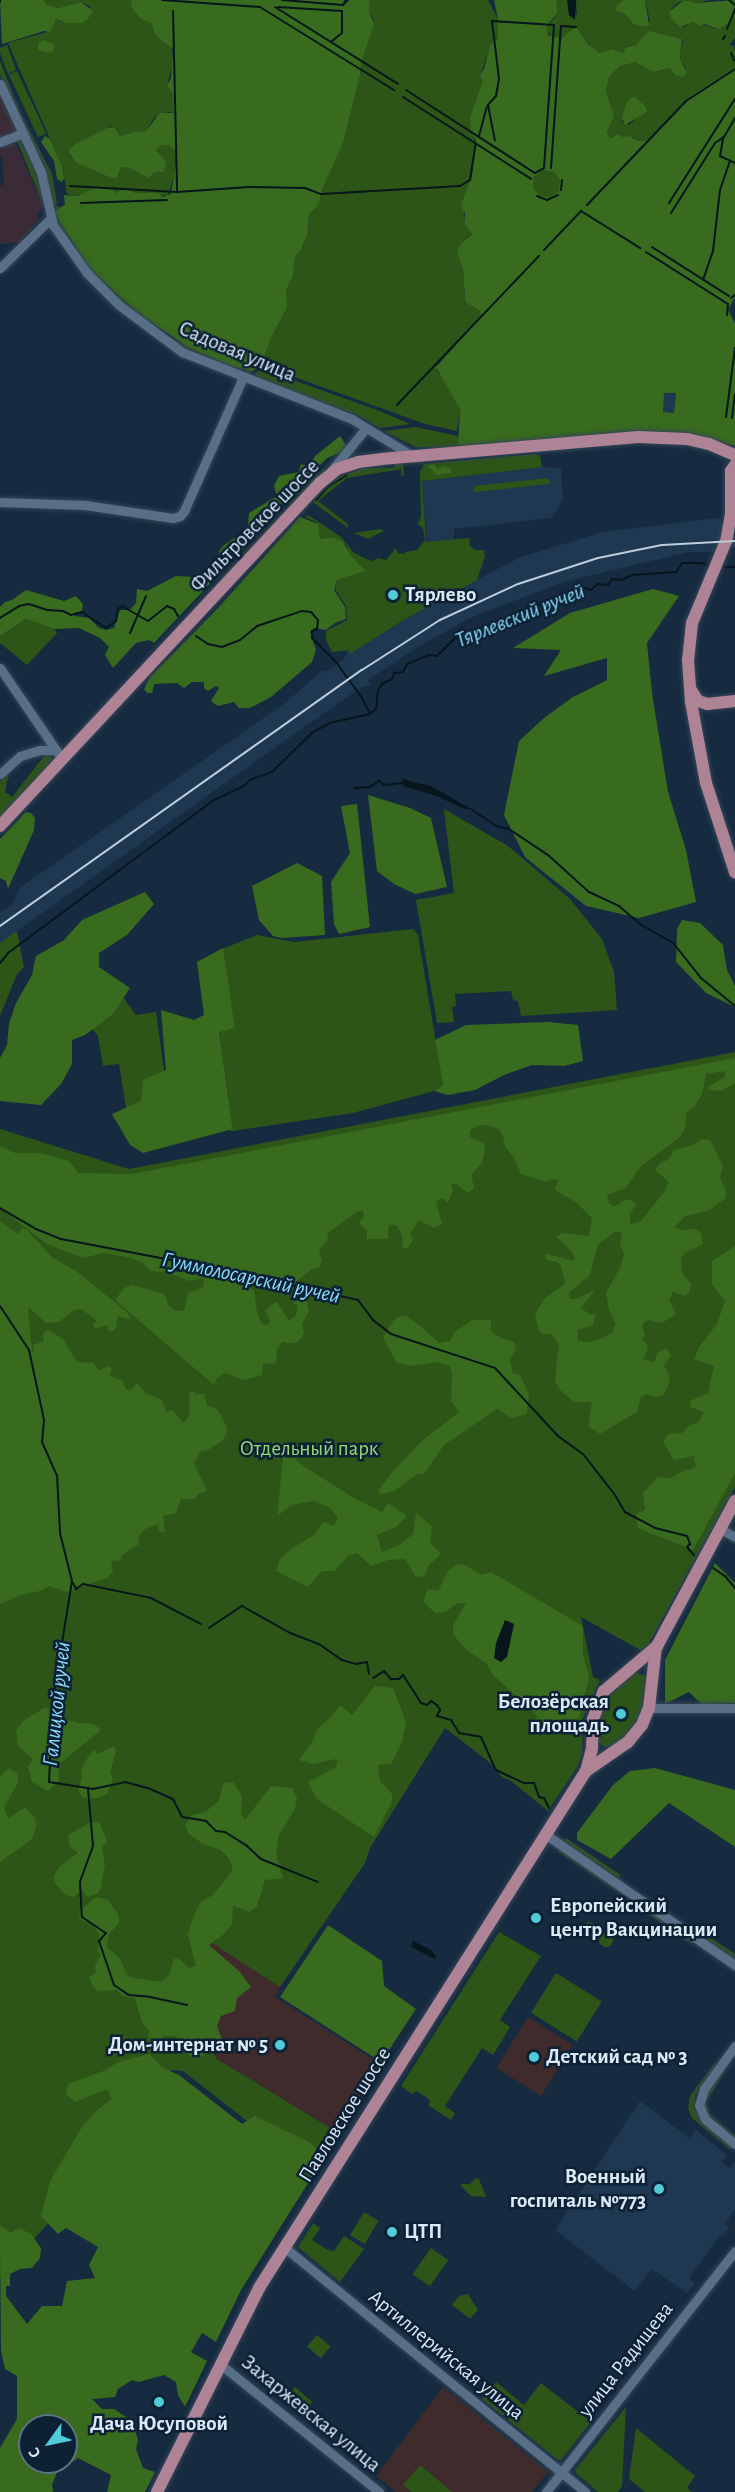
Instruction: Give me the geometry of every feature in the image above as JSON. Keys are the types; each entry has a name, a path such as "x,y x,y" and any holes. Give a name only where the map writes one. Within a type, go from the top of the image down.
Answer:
{"main road":[{"name":"Фильтровское шоссе","path":"0,826 58,754 337,469 358,462 656,437 687,439 729,452"},
{"path":"729,452 733,468 733,510 720,556 689,633 692,712 706,783 735,872"},
{"path":"690,689 698,701 707,704"},
{"path":"692,712 707,704 735,701"},
{"path":"657,1646 604,1691 594,1711 592,1738 602,1748 614,1750 636,1734 650,1708 657,1646 735,1501"},
{"path":"631,1667 652,1676"},
{"name":"Павловское шоссе","path":"160,2491 259,2288 586,1771 591,1755 592,1738"},
{"name":"Павловское шоссе","path":"586,1771 614,1750"}],"street":[{"name":"Садовая улица","path":"0,84 41,172 50,219 92,280 142,324 182,352 321,406 366,428 414,457"},
{"path":"0,142 22,133"},
{"path":"0,268 50,219"},
{"path":"0,502 85,505 173,518 184,511 243,377"},
{"path":"326,478 366,428"},
{"path":"0,668 58,754"},
{"path":"3,770 30,752 58,754"},
{"path":"720,1529 735,1537"},
{"path":"650,1708 735,1708"},
{"path":"545,1834 735,1965"},
{"path":"735,2046 704,2089 699,2105 705,2119 735,2144"},
{"name":"Артиллерийская улица","path":"284,2247 585,2492"},
{"name":"улица Радищева","path":"546,2492 732,2262 735,2251"},
{"name":"Захаржевская улица","path":"220,2364 379,2492"}],"shaded area":[{"path":"567,0 576,0 575,20 569,15"},
{"path":"0,90 18,131 12,135 43,205 37,216 39,218 21,242 0,244 0,186 4,184 2,156 0,156"},
{"path":"664,392 676,393 674,413 662,412"},
{"path":"543,467 561,468 563,498 551,518 454,529 454,540 427,542 422,481"},
{"path":"718,518 722,521 722,528 735,529 735,548 724,547 712,552 689,552 563,582 470,618 418,647 368,680 371,685 362,687 304,727 0,943 0,913 12,905 21,887 284,704 323,670 325,672 344,659 348,650 350,653 437,600 521,557 603,532"},
{"path":"402,779 431,786 471,809 464,809 437,796 403,786"},
{"path":"505,1620 514,1624 507,1657 501,1662 494,1658 496,1643"},
{"name":"Дом-интернат № 5","path":"206,1938 280,1987 275,1997 384,2066 340,2134 217,2059 202,2031"},
{"path":"413,1941 431,1950 436,1956 435,1959 411,1947"},
{"name":"Детский сад № 3","path":"528,2017 573,2045 541,2096 496,2068"},
{"name":"Военный госпиталь №773","path":"640,2101 689,2138 696,2130 727,2155 722,2162 729,2168 735,2162 735,2209 725,2224 729,2228 723,2236 720,2235 689,2278 695,2283 687,2293 652,2269 635,2291 555,2230"},
{"path":"443,2387 548,2472 532,2492 396,2492 376,2476"}],"green space":[{"path":"0,0 44,0 46,4 58,8 81,2 93,11 87,20 81,23 65,23 56,19 50,32 44,31 2,44"},
{"path":"44,0 131,0 131,6 139,18 151,23 156,36 172,47 173,64 168,81 174,96 174,113 168,112 154,118 145,132 138,131 120,136 112,126 75,144 68,153 76,163 111,178 119,175 122,167 128,167 148,178 155,172 164,172 167,162 156,150 162,145 169,145 175,151 176,168 168,196 136,193 124,188 116,193 100,187 78,196 67,194 62,166 8,43 47,32 56,19 61,22 75,23 91,7 81,2 58,8 46,4"},
{"path":"131,0 344,0 343,5 350,0 370,0 369,11 374,24 361,63 360,76 343,143 322,190 319,205 309,214 308,233 301,250 295,257 293,276 286,290 287,308 271,338 262,363 253,371 233,367 188,347 146,319 91,271 53,211 65,205 64,195 78,196 94,188 109,188 116,193 124,188 136,193 158,193 163,197 171,194 176,163 175,151 169,145 162,145 156,150 167,162 164,172 155,172 148,178 128,167 122,167 117,178 111,178 76,163 68,152 75,144 107,128 114,127 120,136 138,131 145,132 160,113 174,113 173,93 167,86 171,78 173,49 156,36 151,23 139,18 131,6"},
{"path":"370,0 488,0 498,19 498,39 490,46 480,77 482,83 470,117 476,146 464,212 465,221 472,233 461,243 465,302 480,311 481,317 437,365 438,372 445,379 460,409 457,431 425,424 261,365 271,338 286,310 286,290 293,276 295,257 303,247 309,227 309,214 319,205 322,190 344,139 360,76 361,63 374,20 369,11"},
{"path":"494,0 556,0 557,13 547,26 548,35 561,39 576,27 589,45 600,53 612,49 622,53 626,47 636,45 649,31 682,39 680,59 687,73 682,77 675,75 670,68 654,72 635,62 620,66 609,77 606,91 614,115 607,133 610,138 619,134 622,137 629,136 640,141 647,140 690,96 735,67 735,297 728,310 735,323 735,446 692,435 653,432 463,448 458,444 460,409 436,367 481,317 480,311 465,302 463,268 457,253 461,243 472,234 465,224 465,214 461,205 472,175 476,140 471,132 470,117 482,83 480,75 484,69 490,45 498,39 498,19","holes":["543,170 554,172 560,180 559,191 551,197 539,196 533,187 534,177","664,393 676,393 674,413 663,412"]},
{"path":"556,0 568,0 577,15 576,0 624,0 619,13 626,15 633,24 644,27 650,21 645,0 684,0 671,9 675,20 683,27 694,22 717,29 729,23 735,11 735,38 729,45 733,45 735,50 735,67 690,96 647,140 640,141 633,137 622,137 619,134 610,138 607,132 614,115 606,91 609,77 620,66 631,62 643,64 655,72 670,68 675,75 686,69 680,59 683,40 655,33 636,45 627,46 621,53 612,49 601,53 593,49 576,28 565,38 552,38 546,28 555,17","holes":["637,99 642,104 636,119 629,125 622,122 626,107"]},
{"path":"624,0 645,0 649,25 644,27 633,24 626,15 616,11 617,5"},
{"path":"684,0 709,0 696,3"},
{"path":"684,0 696,3 735,0 735,11 730,22 719,29 704,24 700,26 694,22 680,27 671,18 670,11"},
{"path":"44,40 55,45 52,53 38,50 38,44"},
{"path":"7,45 16,70 8,74 0,53 0,48"},
{"path":"0,61 20,112 52,174 57,203 54,205 51,205 0,75"},
{"path":"17,71 46,134 38,137 9,75"},
{"path":"635,97 646,107 647,112 625,125 622,118 626,104"},
{"path":"45,136 50,139 62,166 64,178 62,182 57,179 54,161 41,142"},
{"path":"20,140 40,179 43,204 17,141"},
{"path":"547,170 557,174 561,184 557,194 547,198 537,194 533,184 537,174"},
{"path":"61,207 55,209 55,215 91,271 163,333 188,347 245,371 257,368 249,373 228,367 171,341 137,316 100,283 80,260 53,215 53,208"},
{"path":"262,369 410,424 380,428 357,415 256,378 254,374"},
{"path":"416,427 457,436 463,448 416,447 384,431"},
{"path":"340,436 346,445 342,452 327,458 270,516 260,520 251,540 154,643 149,640 136,643 113,668 105,655 109,647 100,638 79,628 54,629 26,619 0,636 0,607 26,590 64,601 76,596 83,604 82,611 73,613 75,616 89,618 99,628 106,630 114,628 120,610 130,610 136,603 137,589 147,591 176,576 195,577 208,572 218,562 219,551 224,545 236,537 247,535 249,513 277,496 274,486 279,476 299,472 301,464 309,467 315,456"},
{"name":"Тярлево","path":"536,454 540,456 542,467 422,481 426,542 469,538 470,546 475,550 484,550 485,556 477,580 402,621 350,654 348,650 332,652 326,640 326,631 347,620 346,606 335,589 337,580 366,571 350,556 346,545 333,537 320,539 316,522 305,517 308,515 341,537 353,552 366,559 386,560 396,548 398,553 404,554 417,550 425,540 423,528 418,524 421,517 420,472 424,464"},
{"path":"337,457 306,489 179,625 313,479"},
{"path":"394,463 403,464 404,476 401,475 401,469 347,478 318,501 348,524 348,528 314,503 314,498 319,492 337,478 363,468 394,468"},
{"path":"434,464 438,469 444,466 451,469 451,473 437,475 428,466"},
{"path":"547,478 551,481 548,484 476,492 473,490 475,486"},
{"path":"300,517 318,524 320,539 333,537 343,542 351,556 366,571 337,580 334,590 345,607 346,619 326,630 314,628 310,632 316,650 312,662 271,697 250,708 239,708 234,702 218,706 211,701 219,688 216,686 208,691 204,688 204,682 192,682 184,688 177,683 154,684 152,693 147,693 144,689 150,677 218,608"},
{"path":"380,529 384,531 368,539 354,533"},
{"path":"653,589 679,596 647,643 652,693 668,792 686,850 696,902 639,918 586,906 525,857 504,815 519,741 544,718 573,697 607,680 607,658 544,676 561,650 513,648 570,613"},
{"path":"26,619 54,629 57,633 27,665 0,643 0,636"},
{"path":"50,754 52,761 0,817 0,781 10,767 5,792 12,797 45,755"},
{"path":"368,795 410,808 431,818 447,887 415,894 394,884 377,871"},
{"path":"357,804 370,927 339,934 334,924 331,882 350,853 341,806"},
{"path":"444,809 508,846 570,899 602,939 614,972 617,1010 521,1016 518,1001 513,1000 511,991 455,994 456,1006 452,1007 454,1022 437,1023 416,900 454,893"},
{"path":"26,812 31,813 35,818 34,830 8,889 6,881 0,878 0,839"},
{"path":"297,863 322,876 325,935 281,938 273,936 259,920 252,886"},
{"path":"145,892 154,904 127,935 99,953 99,967 130,988 113,1014 85,1035 72,1040 72,1064 61,1084 41,1105 0,1101 0,1058 7,1045 9,1024 16,1003 32,975 36,956 64,940 82,920"},
{"path":"682,920 700,923 723,945 727,970 735,986 735,1007 706,993 676,962 677,929"},
{"path":"413,929 418,935 443,1085 434,1091 353,1113 233,1131 219,1031 235,1028 222,949 257,935 294,942"},
{"path":"17,931 24,967 17,974 0,1016 0,943"},
{"path":"223,948 235,1028 219,1032 233,1131 229,1130 143,1153 130,1145 112,1114 141,1101 143,1080 166,1070 161,1010 194,1020 204,1015 197,962"},
{"path":"117,989 136,1015 156,1012 171,1121 129,1126 119,1064 103,1066 98,1036 83,1018"},
{"path":"548,1022 578,1025 583,1061 564,1066 532,1065 504,1075 475,1090 448,1095 434,1091 443,1085 435,1040 466,1025"},
{"name":"Отдельный парк","path":"735,1052 735,1487 644,1652 581,1617 593,1677 600,1680 583,1718 582,1753 578,1766 548,1811 510,1780 503,1778 488,1761 445,1728 370,1848 365,1863 280,1987 206,1939 202,2031 217,2059 340,2134 318,2171 270,2139 183,2071 169,2071 102,2246 52,2219 0,2277 0,1129 129,1169"},
{"path":"735,1058 735,1083 721,1091 708,1090 709,1086 725,1077 725,1071 706,1074 702,1094 695,1106 686,1113 685,1128 680,1137 640,1167 626,1188 607,1195 609,1203 614,1207 626,1199 637,1203 630,1214 630,1224 641,1221 664,1192 669,1182 655,1170 661,1162 668,1160 674,1150 693,1145 702,1139 710,1140 723,1166 720,1178 726,1191 726,1198 708,1211 685,1216 675,1227 682,1230 695,1229 701,1233 703,1244 685,1253 681,1259 682,1273 691,1284 689,1293 684,1296 673,1292 669,1299 676,1314 662,1323 648,1320 642,1325 645,1335 642,1340 647,1344 648,1349 643,1359 654,1363 657,1353 666,1348 671,1355 663,1367 666,1368 670,1382 663,1395 654,1397 647,1394 641,1397 637,1412 600,1434 588,1426 592,1402 574,1402 559,1389 555,1380 559,1344 551,1334 543,1334 539,1331 535,1314 545,1298 565,1284 561,1266 558,1262 547,1260 545,1253 573,1261 575,1258 572,1252 557,1237 562,1233 589,1236 592,1218 577,1203 555,1190 558,1180 552,1179 546,1182 521,1174 514,1158 505,1146 499,1129 480,1125 470,1130 470,1137 484,1143 485,1150 482,1163 471,1175 474,1188 468,1193 455,1183 451,1185 453,1190 448,1203 442,1198 436,1202 442,1224 434,1228 419,1220 410,1234 413,1239 409,1247 403,1249 402,1235 396,1225 389,1225 388,1239 367,1239 367,1230 359,1224 364,1216 363,1211 358,1211 328,1233 327,1241 319,1250 322,1260 319,1268 312,1269 291,1286 280,1291 243,1283 254,1291 261,1323 267,1325 270,1321 265,1310 273,1304 277,1302 289,1321 296,1315 298,1305 293,1303 301,1298 307,1302 309,1311 302,1324 304,1332 302,1338 295,1343 282,1342 277,1350 276,1362 263,1363 262,1375 244,1380 225,1373 217,1378 214,1385 115,1300 124,1288 132,1285 165,1294 168,1305 174,1310 184,1311 188,1293 203,1287 204,1278 189,1281 167,1272 150,1271 142,1262 131,1258 104,1253 83,1258 47,1244 0,1208 0,1146 15,1153 40,1153 69,1161 78,1173 132,1174","holes":["616,1231 622,1233 620,1244 624,1253 621,1266 606,1293 609,1310 616,1324 612,1333 603,1338 591,1342 578,1341 577,1330 593,1325 596,1314 591,1315 581,1308 595,1290 576,1299 570,1299 569,1293 590,1275 598,1244"]},
{"path":"0,1221 18,1234 22,1228 26,1229 53,1258 76,1271 127,1312 132,1320 118,1316 116,1328 112,1332 108,1330 107,1325 95,1329 93,1324 97,1321 81,1309 74,1310 59,1322 46,1323 28,1307 32,1352 34,1352 33,1345 44,1341 43,1333 48,1330 63,1339 77,1362 93,1363 99,1370 110,1366 112,1369 109,1376 123,1381 126,1390 132,1389 137,1383 146,1393 162,1400 167,1413 171,1409 184,1423 190,1413 189,1392 197,1395 204,1393 207,1405 218,1410 228,1429 223,1440 208,1450 201,1451 194,1463 207,1491 198,1494 196,1499 181,1499 176,1513 163,1516 165,1532 159,1531 158,1524 145,1529 138,1537 139,1544 122,1555 120,1561 114,1560 111,1563 113,1571 107,1578 66,1592 49,1586 0,1604"},
{"path":"735,1246 735,1473 693,1550 638,1528 636,1514 645,1510 643,1493 658,1477 671,1478 696,1466 693,1456 674,1460 663,1442 668,1434 682,1433 690,1425 699,1422 704,1412 690,1407 690,1401 708,1393 714,1366 694,1359 699,1347 717,1324 725,1301 712,1284 712,1261"},
{"path":"400,1316 406,1316 419,1325 439,1343 450,1341 455,1332 472,1320 491,1320 491,1331 501,1338 514,1342 516,1348 510,1359 513,1373 520,1375 529,1394 527,1414 511,1418 497,1409 444,1445 424,1474 417,1474 394,1491 382,1494 378,1491 394,1470 423,1440 459,1412 451,1401 450,1366 437,1362 412,1366 397,1363 383,1338 393,1321"},
{"path":"284,1450 305,1467 354,1498 382,1512 388,1503 407,1516 396,1527 377,1535 382,1552 401,1544 413,1534 416,1513 432,1526 430,1543 441,1554 428,1566 425,1576 416,1577 405,1559 388,1560 371,1566 357,1553 348,1556 334,1571 322,1571 308,1587 276,1571 280,1559 291,1549 314,1535 323,1522 334,1526 338,1517 330,1508 313,1501 292,1505 277,1516"},
{"path":"715,1563 735,1583 735,1703 701,1704 689,1692 665,1704 665,1660"},
{"path":"457,1564 465,1565 482,1575 491,1572 583,1626 583,1654 589,1677 576,1731 532,1732 530,1725 538,1716 493,1675 486,1663 465,1649 453,1634 453,1625 466,1603 458,1603 445,1612 435,1613 423,1601 428,1589 438,1591 448,1571"},
{"path":"634,1671 647,1677 649,1695 633,1732 610,1748 604,1747 597,1741 596,1729 608,1693"},
{"path":"375,1686 393,1688 406,1722 402,1742 391,1764 378,1765 380,1781 392,1794 392,1801 374,1837 317,1799 308,1782 335,1768 338,1762 335,1759 314,1764 299,1760 312,1742 318,1728 340,1705 352,1715"},
{"path":"44,1708 51,1709 60,1718 94,1724 101,1730 58,1765 59,1781 48,1791 32,1782 28,1767 33,1759 18,1746 16,1731 23,1721"},
{"path":"114,1746 116,1751 110,1772 113,1778 107,1794 97,1798 83,1798 78,1790 82,1778 81,1770 88,1757 94,1750 98,1754"},
{"path":"9,1768 18,1773 18,1782 4,1808 8,1819 25,1807 35,1818 36,1826 32,1839 0,1862 0,1776"},
{"path":"655,1768 735,1790 735,1847 669,1803 611,1859 577,1840 577,1833 613,1785 630,1771"},
{"path":"233,1782 242,1796 241,1813 245,1820 271,1786 292,1788 297,1797 295,1809 279,1835 276,1854 284,1882 282,1878 265,1880 257,1906 250,1912 233,1906 232,1924 224,1934 209,1945 240,1972 251,1987 237,1998 235,2011 221,2016 217,2026 224,2045 195,2059 171,2043 178,2036 165,2036 159,2041 153,2041 148,2036 149,2030 142,2023 135,1998 123,1996 117,1990 99,1991 94,1988 89,1977 96,1973 95,1965 101,1955 97,1951 100,1935 92,1924 80,1919 79,1911 96,1897 108,1900 119,1916 119,1923 108,1935 107,1948 118,1956 129,1977 161,1982 169,1975 174,1959 178,1958 189,1968 196,1966 188,1935 193,1917 201,1902 213,1895 233,1870 229,1859 221,1850 203,1844 189,1834 185,1825 192,1815 204,1813 219,1801 223,1783"},
{"path":"99,1822 107,1841 102,1848 105,1865 101,1888 97,1894 87,1897 82,1890 74,1897 66,1895 55,1883 54,1876 59,1867 78,1853 70,1847 68,1835 89,1823"},
{"path":"566,1838 621,1875 618,1878 564,1841"},
{"path":"560,1849 626,1894 625,1896 558,1851"},
{"path":"634,1900 693,1941 691,1944 632,1902"},
{"path":"589,1922 594,1924 596,1929 594,1934 589,1936 584,1934 582,1929 584,1924"},
{"path":"328,1925 382,1961 384,1986 416,2009 381,2062 280,1997"},
{"path":"699,1930 735,1954 734,1959 696,1933"},
{"path":"499,1932 541,1956 500,2020 510,2027 493,2055 482,2048 445,2106 455,2113 451,2120 429,2106 430,2100 417,2091 412,2094 401,2086"},
{"path":"606,1933 611,1935 613,1940 611,1945 606,1947 601,1945 599,1940 601,1935"},
{"path":"556,1973 602,2002 577,2041 531,2013"},
{"path":"149,2054 163,2068 179,2075 242,2124 255,2116 309,2142 325,2156 241,2290 216,2342 202,2333 191,2352 207,2361 185,2407 178,2395 176,2382 164,2375 139,2382 132,2380 118,2389 115,2397 92,2399 102,2409 114,2409 132,2421 138,2440 136,2449 143,2468 155,2472 145,2492 107,2492 111,2475 78,2458 78,2414 18,2414 18,2474 56,2474 52,2485 53,2492 0,2492 0,2448 17,2419 17,2376 5,2369 1,2350 0,2226 11,2233 19,2228 31,2234 41,2248 40,2258 32,2268 20,2269 10,2274 10,2286 6,2286 6,2296 27,2324 42,2306 62,2306 67,2281 95,2278 89,2265 98,2247 66,2228 58,2234 41,2216 50,2181 82,2127 95,2112 112,2099 107,2089 75,2102 66,2094 68,2084 106,2070 118,2062"},
{"path":"735,2054 706,2102 710,2114 735,2136 735,2139 709,2115 703,2105 706,2095"},
{"path":"715,2063 717,2064 695,2095 694,2108 701,2121 732,2147 730,2149 692,2118 688,2109 690,2096"},
{"path":"476,2178 479,2179 486,2197 471,2196 460,2184 470,2184"},
{"path":"364,2212 379,2221 365,2244 350,2235"},
{"path":"313,2223 320,2228 312,2240 328,2250 334,2251 344,2236 364,2249 340,2282 298,2247"},
{"path":"431,2248 448,2260 430,2286 413,2274"},
{"path":"468,2294 478,2310 470,2319 452,2305 459,2296"},
{"path":"317,2335 331,2347 321,2358 307,2346"},
{"path":"496,2382 524,2405 541,2383 591,2422 561,2460 558,2460 482,2399"},
{"path":"295,2387 312,2402 306,2410 288,2395"},
{"path":"626,2407 622,2486 618,2492 598,2492 575,2470"},
{"path":"636,2428 695,2476 687,2488 692,2492 645,2492 629,2479"},
{"path":"420,2465 452,2492 411,2492 403,2485"}],"waterway":[{"path":"162,0 260,7 394,90"},
{"path":"282,0 343,5 347,0"},
{"path":"729,0 735,5"},
{"path":"275,7 398,84"},
{"path":"278,7 342,11 342,33 331,42"},
{"path":"727,29 735,9"},
{"path":"173,11 177,191"},
{"path":"406,90 535,173 544,168 554,25 492,21 499,79 496,96 488,105 495,140"},
{"path":"551,168 561,26 576,27"},
{"path":"731,53 734,60"},
{"path":"587,205 686,101 735,69"},
{"path":"403,97 531,179"},
{"path":"669,203 735,99"},
{"path":"479,136 487,107"},
{"path":"671,213 715,143 724,137 735,118"},
{"path":"723,139 720,156 735,163"},
{"path":"70,186 177,192 249,187 305,188 321,194 460,186 470,180 476,143"},
{"path":"703,280 713,251 720,190 730,161"},
{"path":"561,190 562,180"},
{"path":"537,196 547,200 558,195"},
{"path":"81,203 167,200"},
{"path":"544,250 581,211 640,248"},
{"path":"652,247 729,296"},
{"path":"646,252 728,304 727,315"},
{"path":"397,405 539,256"},
{"path":"731,298 735,295"},
{"path":"726,417 735,348"},
{"path":"732,418 735,394"},
{"path":"316,500 329,486 347,475"},
{"name":"Гуммолосарский ручей","path":"0,963 8,953 214,800 244,786 250,780 272,772 313,732 330,723 370,714 376,709 378,691 382,684 392,679 394,673 403,672 407,664 429,655 437,656 455,638 466,638 471,632 479,634 486,626 549,601 566,598 585,588 591,590 598,584 608,585 612,579 622,580 632,575 676,572 682,563 701,563 711,566"},
{"name":"Тярлевский ручей","path":"720,567 735,567"},
{"name":"Тярлевский ручей","path":"130,633 146,596"},
{"name":"Тярлевский ручей","path":"0,618 19,606 29,604 48,610 63,611 71,615 82,612 106,628 116,621 118,609 122,606 148,621 167,606 174,609 178,616"},
{"name":"Тярлевский ручей","path":"196,636 208,644 222,647 240,640 257,626 302,611 311,612 318,620 317,629 312,631 312,638 336,662 362,698 370,714"},
{"path":"354,788 370,787 379,781 384,785 403,783"},
{"path":"471,809 496,826 509,829 548,855 589,892 619,906 640,924 674,944 701,978 735,1006"},
{"name":"Гуммолосарский ручей","path":"0,1208 36,1229 61,1239 202,1266 358,1300 373,1320 391,1334 495,1368 558,1436 583,1454 615,1495 625,1512 655,1528 687,1536 690,1544 687,1547 694,1555"},
{"name":"Галицкой ручей","path":"0,1306 29,1350 44,1420 42,1442 57,1475 60,1533 72,1581 53,1698 49,1782 93,1789 125,1782 148,1788 173,1799 182,1817 206,1821 216,1831 225,1832 247,1846 261,1859 318,1882"},
{"name":"Гуммолосарский ручей","path":"713,1568 725,1576 735,1588"},
{"path":"73,1583 76,1589 83,1584 151,1598 201,1624"},
{"path":"209,1628 242,1606 290,1633 319,1644 342,1660 356,1664 367,1662 369,1674"},
{"path":"373,1678 384,1671 391,1679 399,1679 403,1675 421,1703 427,1705 431,1701 437,1705 440,1710 437,1716 451,1720 459,1733 481,1737 496,1770 524,1783 534,1783 539,1797 544,1798 549,1808"},
{"name":"Галицкой ручей","path":"88,1788 93,1846 80,1882 82,1917 106,1933 99,1941 114,1985 129,1995 187,2005"}],"railway":[{"path":"0,926 362,670 440,620 518,584 598,558 662,545 735,541"}],"place":[{"name":"Тярлево","path":"393,595"},
{"name":"Белозёрская площадь","path":"621,1714"},
{"name":"Европейский центр Вакцинации","path":"536,1918"},
{"name":"Дом-интернат № 5","path":"280,2045"},
{"name":"Детский сад № 3","path":"534,2057"},
{"name":"Военный госпиталь №773","path":"659,2189"},
{"name":"ЦТП","path":"392,2232"},
{"name":"Дача Юсуповой","path":"159,2402"}]}
